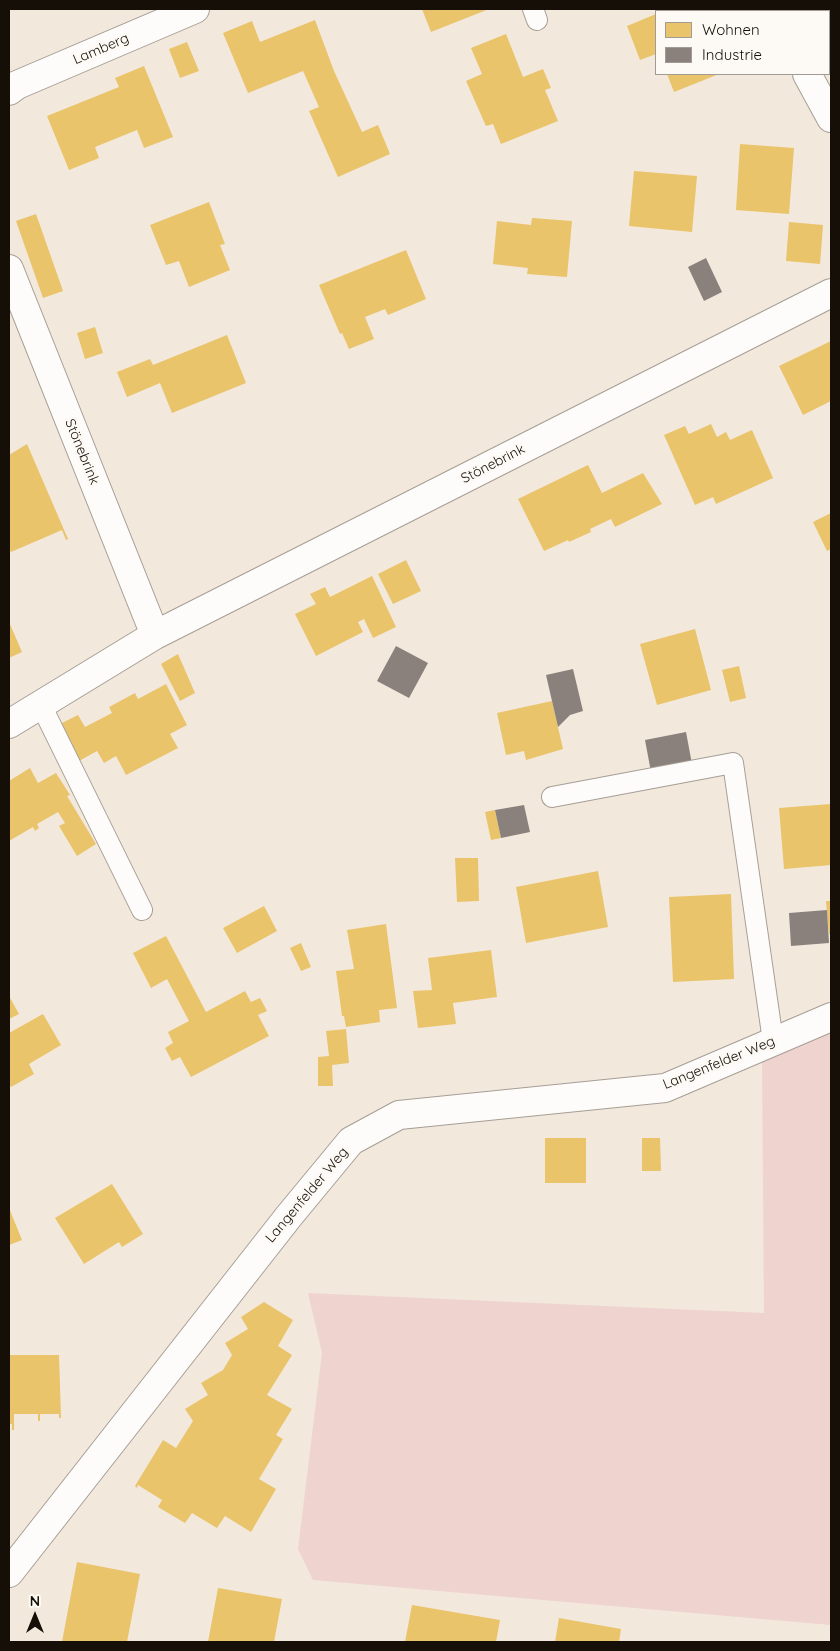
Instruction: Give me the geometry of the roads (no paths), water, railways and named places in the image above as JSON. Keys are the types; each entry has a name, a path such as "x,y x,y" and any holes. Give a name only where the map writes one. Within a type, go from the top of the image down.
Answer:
{"street":[{"name":"Lamberg","path":"9,91 17,85 195,9"},
{"path":"808,75 831,118"},
{"name":"Stönebrink","path":"9,269 155,635"},
{"name":"Stönebrink","path":"9,724 155,635 831,293"},
{"name":"Langenfelder Weg","path":"9,1572 288,1216 351,1141 400,1116 665,1088 831,1016"}],"lane":[{"path":"41,704 142,910"},
{"path":"552,797 733,763 773,1041"}]}
